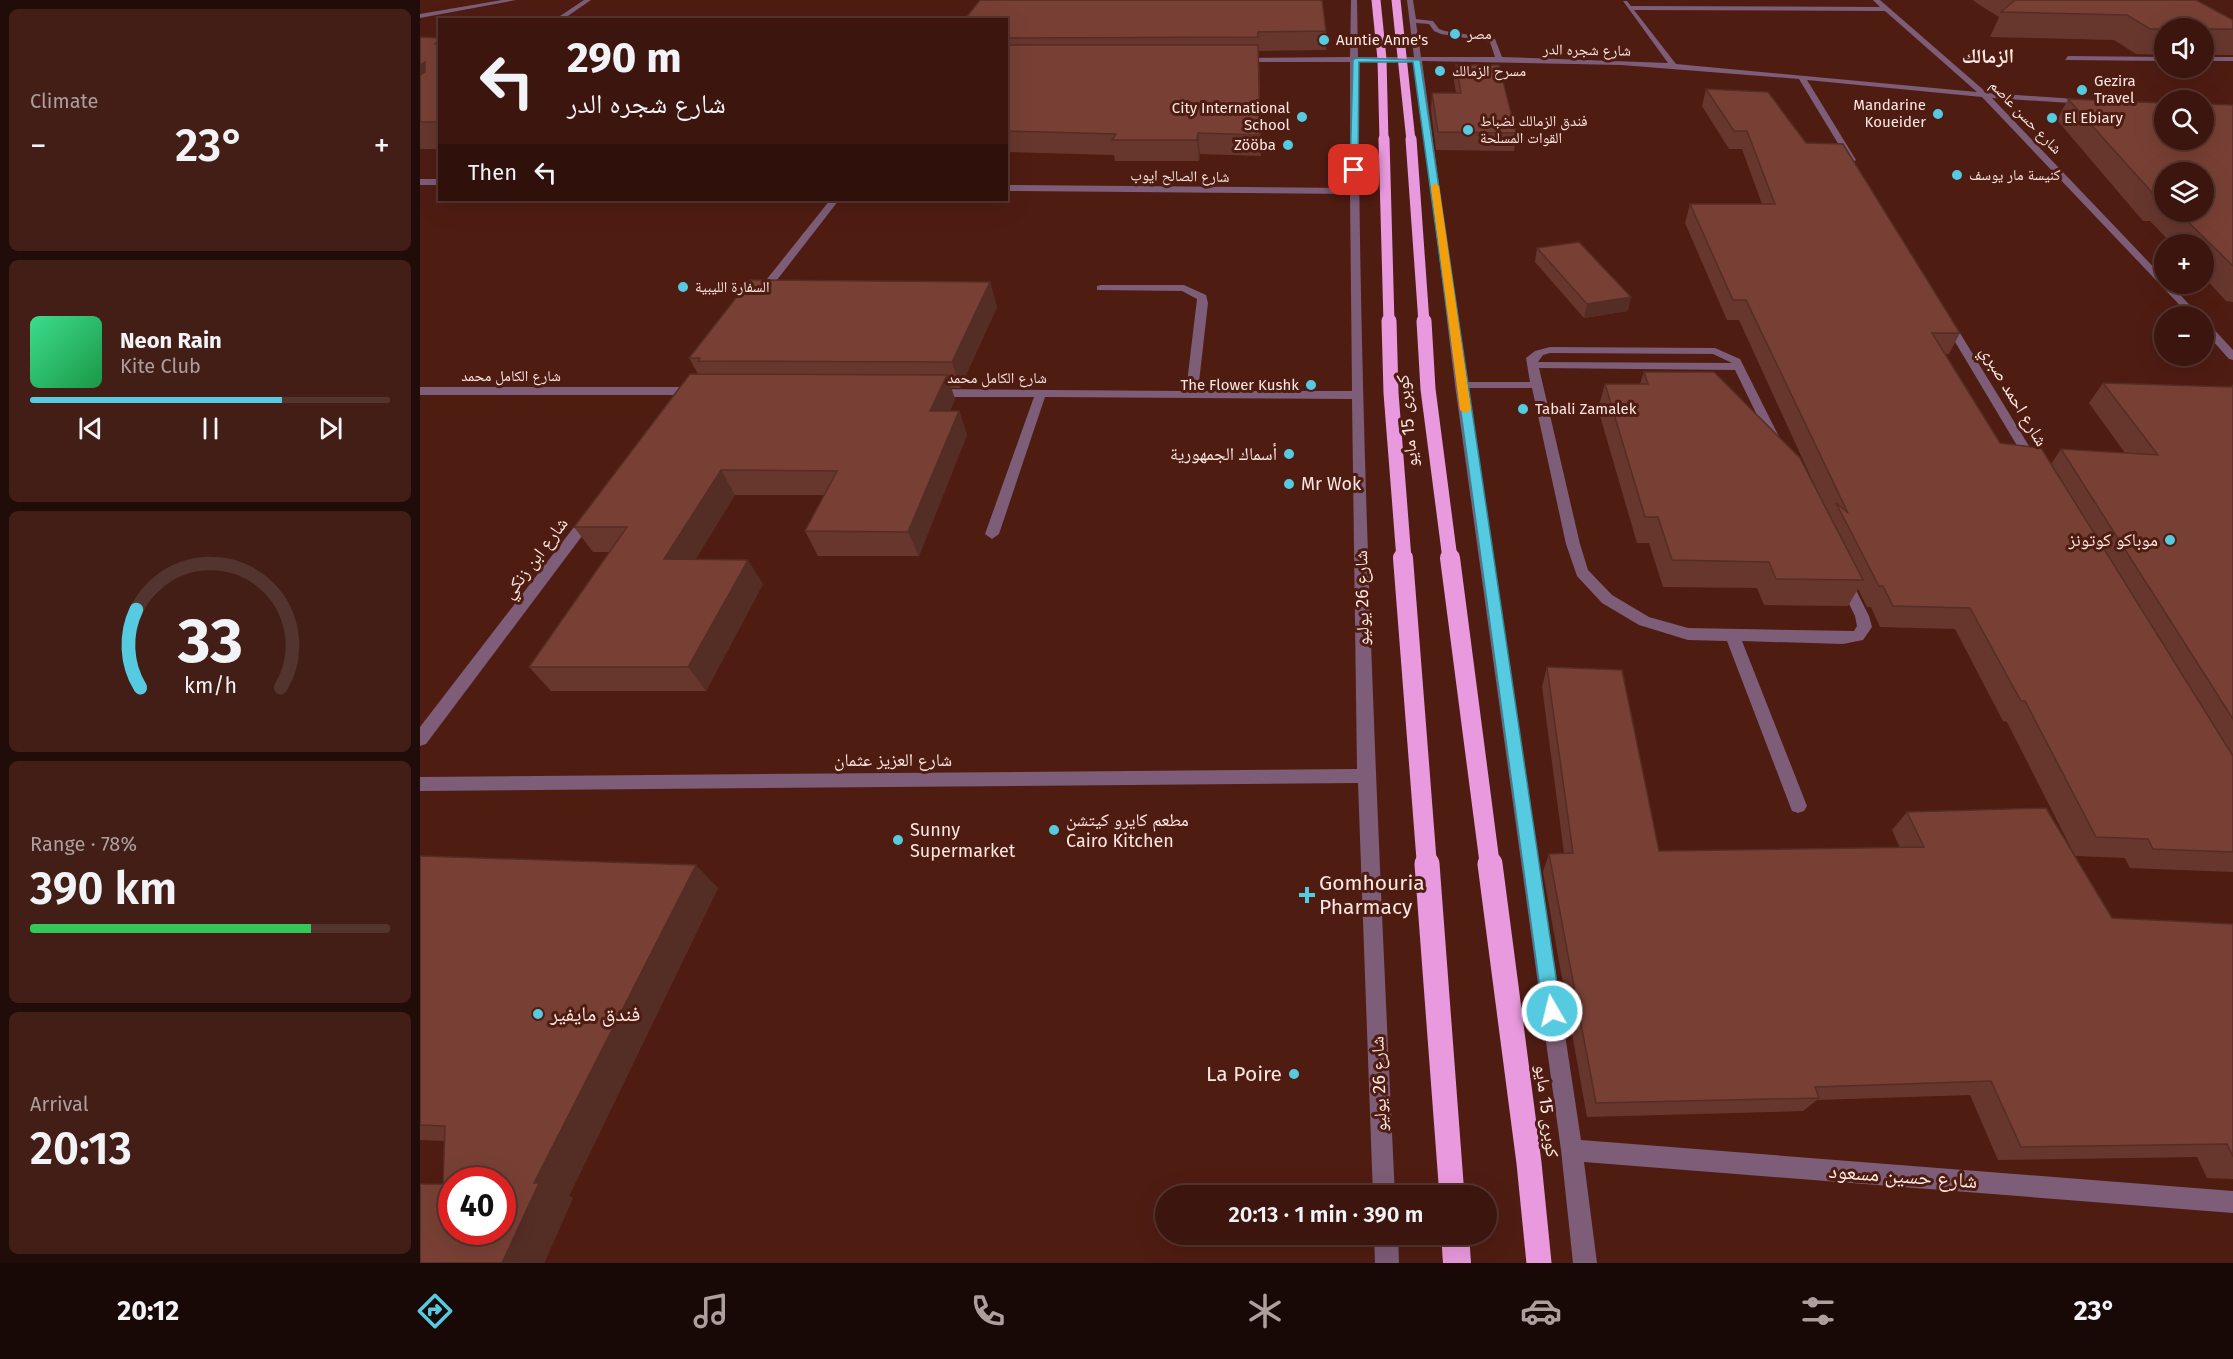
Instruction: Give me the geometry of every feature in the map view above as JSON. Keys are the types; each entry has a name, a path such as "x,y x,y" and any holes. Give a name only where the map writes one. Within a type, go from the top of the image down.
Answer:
{"highway":[{"name":"كوبرى 15 مايو","path":"1376,0 1382,59 1390,393 1451,1185"},
{"name":"كوبرى 15 مايو","path":"1396,0 1404,58 1416,194 1428,389 1524,1128 1539,1263"},
{"path":"1456,1245 1457,1263"}],"street":[{"path":"420,16 513,0"},
{"path":"560,18 588,0"},
{"name":"شارع 26 يوليو","path":"1354,0 1356,60 1354,192 1366,776 1384,1185"},
{"path":"1410,0 1416,60 1461,385 1572,1150 1585,1263"},
{"path":"1623,0 1674,66"},
{"name":"شارع حسن عاصم","path":"1876,0 1987,97 2186,306"},
{"path":"1630,8 1885,9"},
{"path":"1412,21 1431,22 1436,30 1452,36 1493,40 1500,61"},
{"path":"2068,58 2154,59"},
{"path":"2214,59 2233,59"},
{"name":"شارع شجره الدر","path":"1228,60 1500,61 1674,66 1987,97 2093,102"},
{"path":"1802,78 1857,170"},
{"path":"420,182 438,182"},
{"name":"شارع الصالح ايوب","path":"1008,188 1354,192"},
{"path":"748,309 833,201"},
{"path":"1101,288 1184,288 1202,297 1192,394"},
{"name":"شارع احمد صبري","path":"1937,303 2042,478"},
{"path":"2214,337 2233,357"},
{"path":"1550,350 1715,351 1736,361 1865,627 1858,636 1843,638 1733,637 1688,634 1644,621 1607,599 1582,572 1573,544 1537,385 1532,358 1550,350"},
{"path":"680,396 698,373"},
{"path":"1461,385 1537,385"},
{"name":"شارع الكامل محمد","path":"420,391 680,396 708,391"},
{"name":"شارع الكامل محمد","path":"922,392 1358,394"},
{"path":"992,534 1041,393"},
{"name":"شارع ابن زنكي","path":"420,739 598,504"},
{"path":"1733,637 1798,806"},
{"name":"شارع العزيز عثمان","path":"420,783 1366,776"},
{"name":"شارع حسين مسعود","path":"1572,1150 2233,1202"},
{"path":"1386,1245 1387,1263"}],"building":[{"path":"980,0 1322,0 1326,31 1258,32 1258,37 1008,38 1008,18 966,18"},
{"path":"2015,0 2196,0 2233,20 2233,29 2214,29 2214,18 2154,18 2154,29 2150,29 2127,15 2001,12"},
{"path":"420,37 438,38 438,42 434,44 438,44 438,122 420,122 420,75 425,72 425,62 420,65"},
{"path":"1008,45 1258,45 1260,135 1198,133 1197,140 1112,140 1116,134 1008,131"},
{"name":"فندق الزمالك لضباط القوات المسلحة","path":"1456,65 1499,65 1516,133 1438,132 1432,93 1461,93"},
{"path":"1706,89 1768,92 1806,143 1843,144 1960,333 1932,333 2000,443 2041,448 2233,756 2233,852 2153,849 2148,839 2096,837 2025,701 2021,701 1970,608 1893,606 1883,586 1879,586 1836,503 1848,513 1746,300 1733,300 1690,204 1775,204 1747,131 1734,131"},
{"path":"2068,99 2154,103 2154,150 2214,150 2214,104 2233,105 2233,266 2214,247 2214,234 2200,234 2188,222 2214,222 2214,162 2154,162 2154,195"},
{"path":"1579,242 1631,297 1587,304 1537,248"},
{"path":"750,280 990,282 952,362 698,361 700,358 689,358"},
{"path":"1644,372 1714,372 1800,458 1863,580 1776,579 1769,562 1672,560 1658,517 1645,517 1605,384 1648,384"},
{"path":"690,374 947,375 930,411 959,411 908,532 805,531 837,471 721,470 664,559 748,560 688,667 529,667 627,527 574,527"},
{"path":"2103,383 2231,387 2233,385 2233,719 2061,449 2158,455"},
{"path":"1547,667 1622,670 1659,851 1924,847 1907,812 2046,808 2112,918 2233,924 2233,1157 2227,1144 2021,1147 1991,1081 1815,1087 1819,1098 1596,1103 1549,854 1573,853"},
{"name":"فندق مايفير","path":"420,856 696,865 534,1183 539,1183 516,1233 516,1167 444,1167 445,1126 420,1125"},
{"name":"فندق مايفير","path":"420,1184 438,1184 438,1245 510,1245 502,1263 420,1263"}],"slow traffic":[{"path":"1435,186 1465,410"}],"place":[{"name":"مصر","path":"1455,34"},
{"name":"Auntie Anne's","path":"1324,40"},
{"name":"مسرح الزمالك","path":"1440,71"},
{"name":"Gezira Travel","path":"2082,90"},
{"name":"Mandarine Koueider","path":"1938,114"},
{"name":"City International School","path":"1302,117"},
{"name":"El Ebiary","path":"2052,118"},
{"name":"فندق الزمالك لضباط القوات المسلحة","path":"1468,130"},
{"name":"Zööba","path":"1288,145"},
{"name":"كنيسة مار يوسف","path":"1957,175"},
{"name":"السفارة الليبية","path":"683,287"},
{"name":"The Flower Kushk","path":"1311,385"},
{"name":"Tabali Zamalek","path":"1523,409"},
{"name":"أسماك الجمهورية","path":"1289,454"},
{"name":"Mr Wok","path":"1289,484"},
{"name":"موباكو كوتونز","path":"2170,540"},
{"name":"مطعم كايرو كيتشن Cairo Kitchen","path":"1054,830"},
{"name":"Sunny Supermarket","path":"898,840"},
{"name":"Gomhouria Pharmacy","path":"1307,895"},
{"name":"فندق مايفير","path":"538,1014"},
{"name":"La Poire","path":"1294,1074"}],"district":[{"name":"الزمالك","path":"1988,56"}],"route":[{"path":"1354,170 1356,60 1416,60 1552,1011"}]}
